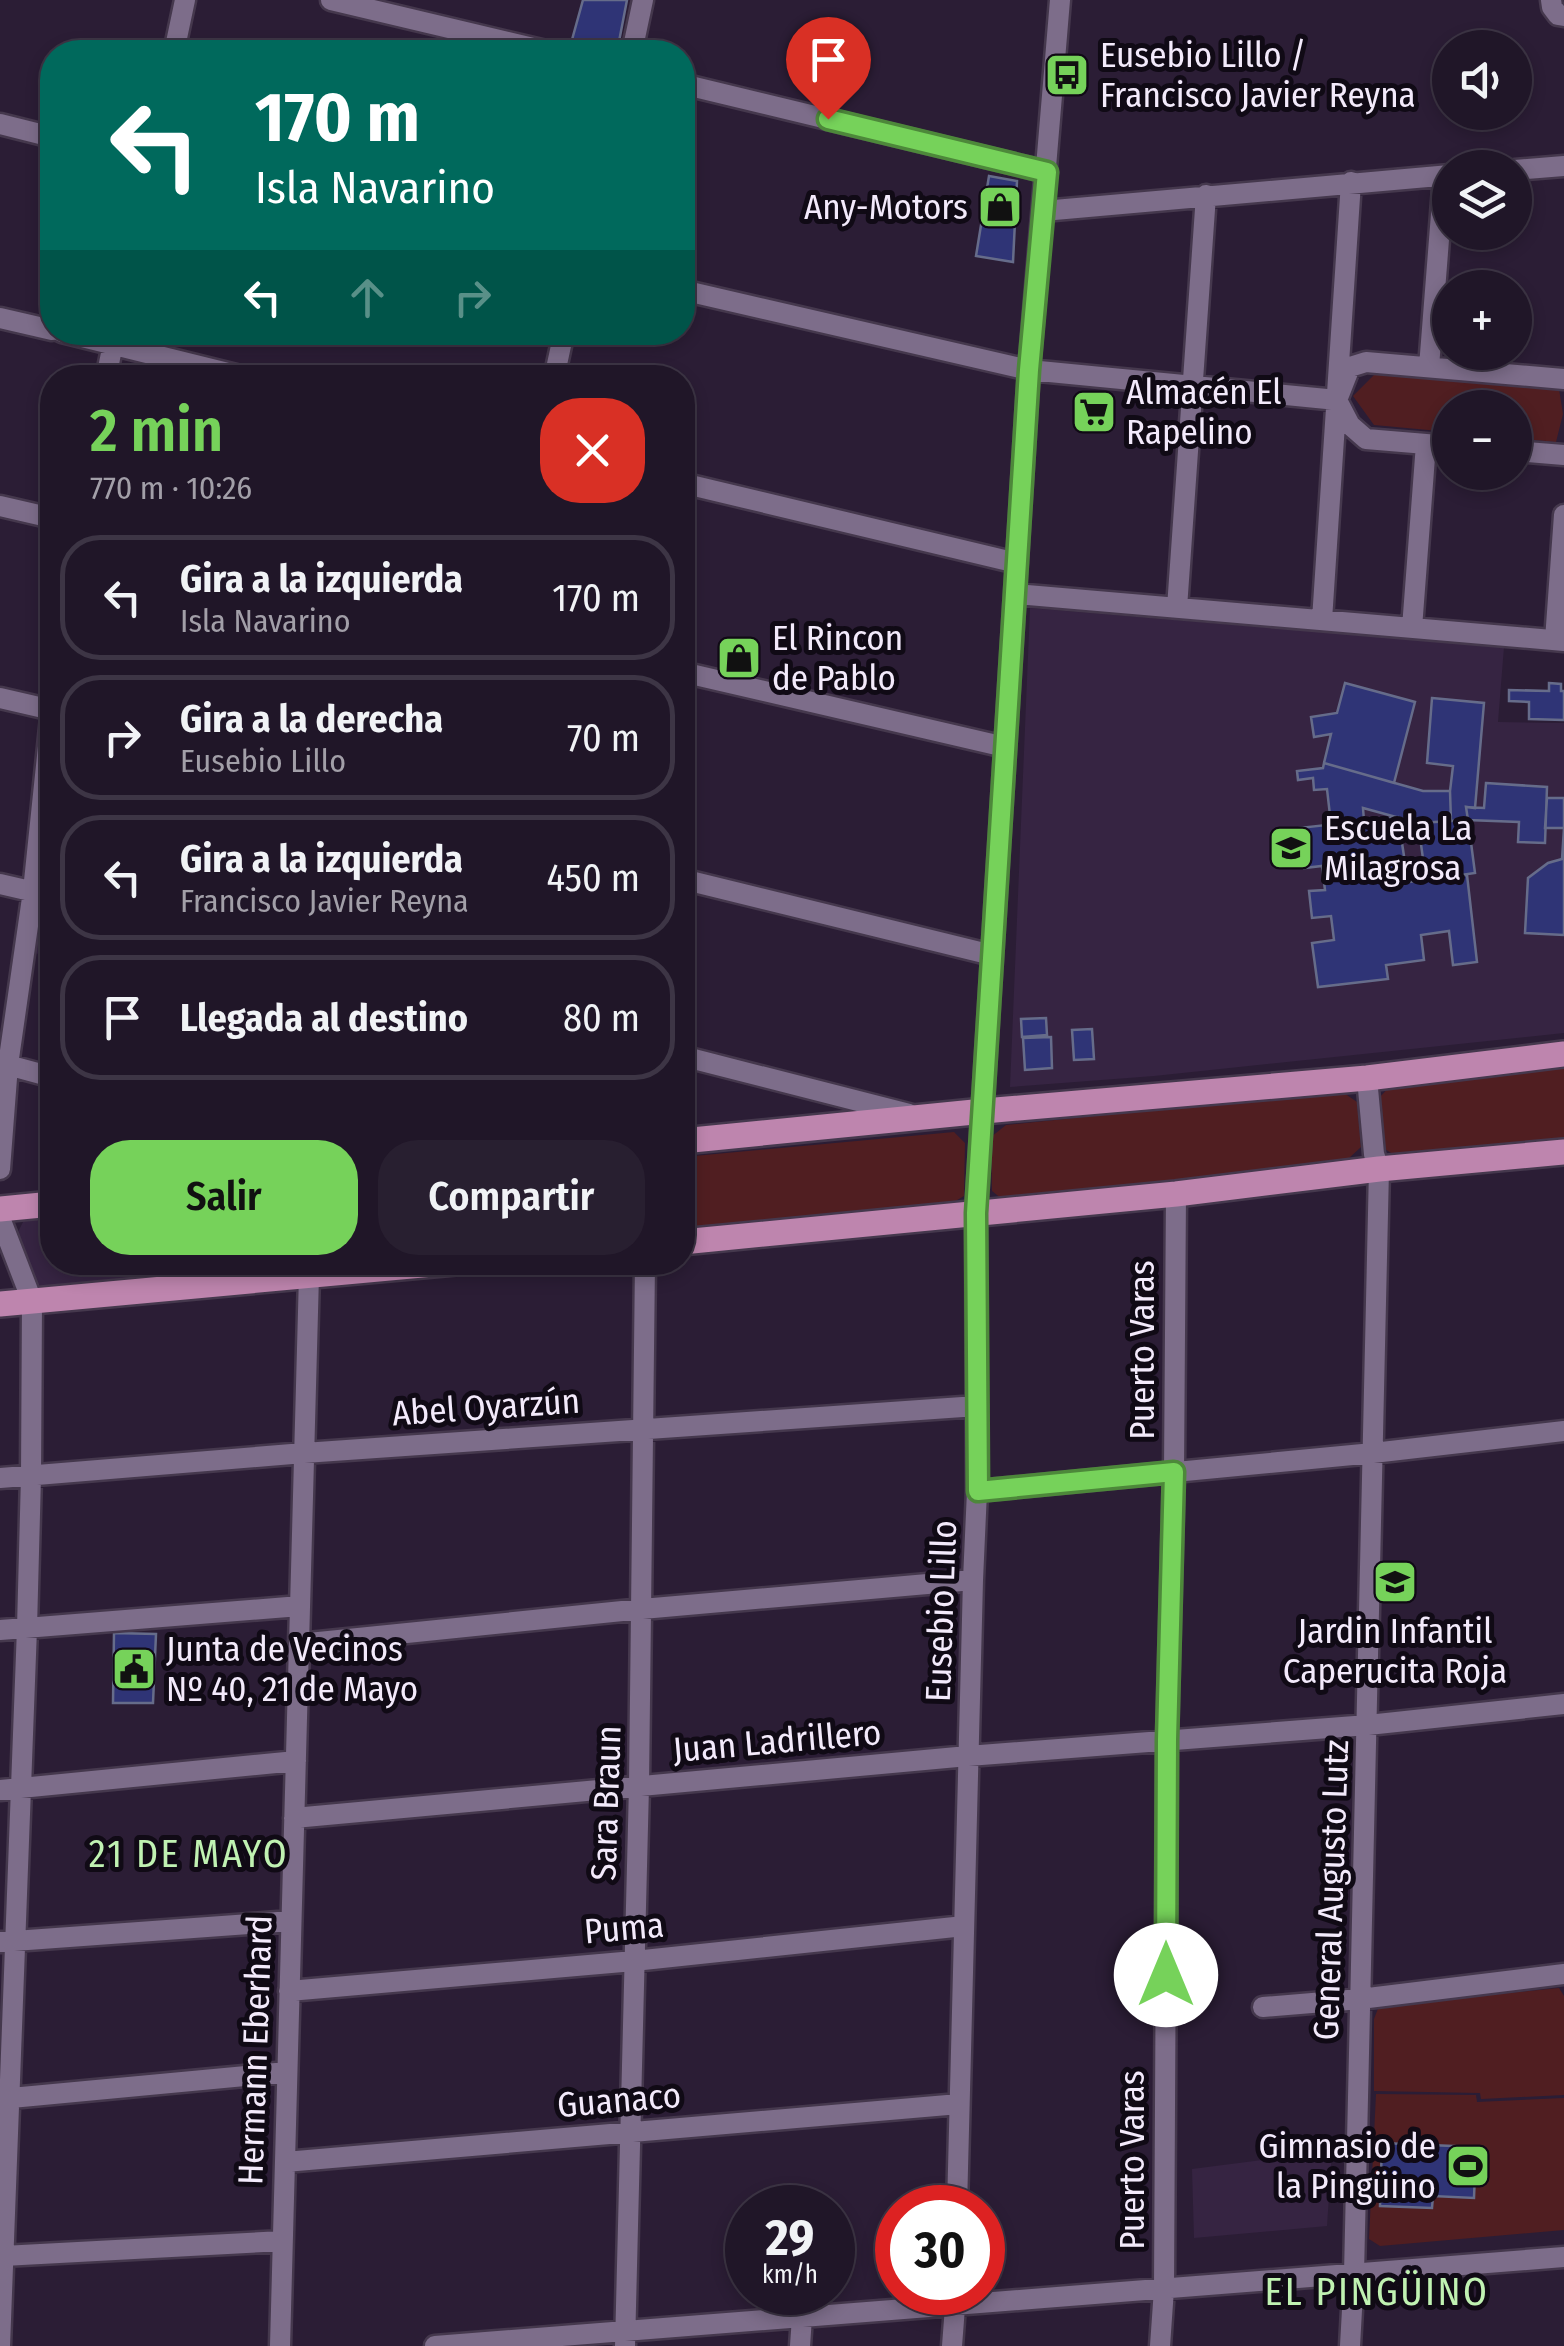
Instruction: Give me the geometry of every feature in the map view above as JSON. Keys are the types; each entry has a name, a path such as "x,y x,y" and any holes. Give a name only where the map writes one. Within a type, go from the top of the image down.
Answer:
{"main road":[{"path":"695,1140 1367,1078 1564,1054"},
{"path":"695,1241 1564,1152"},
{"path":"0,1209 40,1205"},
{"path":"0,1304 259,1275"}],"street":[{"path":"176,40 184,0"},
{"path":"331,0 499,40"},
{"path":"635,40 643,0"},
{"name":"Eusebio Lillo","path":"957,2185 978,1491 976,1213 1029,370 1060,0"},
{"path":"695,87 1047,172"},
{"path":"0,124 40,134"},
{"path":"1532,169 1564,166"},
{"path":"1043,211 1432,177"},
{"path":"1322,620 1351,182"},
{"path":"1177,608 1206,195"},
{"path":"1430,367 1440,250"},
{"path":"695,293 1029,370 1336,400"},
{"path":"0,318 40,327"},
{"path":"135,345 204,365"},
{"path":"1336,400 1350,367 1366,362 1564,379"},
{"path":"1336,400 1350,425 1366,438 1432,444"},
{"path":"1412,628 1426,444"},
{"path":"1532,453 1564,455"},
{"path":"695,486 1017,563"},
{"path":"0,506 40,515"},
{"path":"1015,594 1560,640 1564,515"},
{"path":"695,675 1005,747"},
{"path":"0,698 40,707"},
{"path":"695,882 992,956"},
{"path":"0,884 40,894"},
{"path":"0,1169 4,1064 40,903"},
{"path":"695,1059 921,1117"},
{"path":"4,1064 40,1074"},
{"name":"General Augusto Lutz","path":"1350,2346 1379,1169 1367,1078"},
{"name":"Puerto Varas","path":"1160,2346 1164,2289 1167,1740 1176,1194"},
{"path":"0,1218 32,1300 27,1628 10,1789 11,2098 0,2346"},
{"name":"Hermann Eberhard","path":"280,2346 304,1453 314,1275"},
{"name":"Sara Braun","path":"626,2338 640,1786 645,1275"},
{"name":"Abel Oyarzún","path":"0,1478 977,1406"},
{"path":"978,1491 1564,1432"},
{"path":"299,1644 642,1608 973,1580"},
{"path":"0,1630 300,1606"},
{"name":"Juan Ladrillero","path":"294,1818 968,1756 1368,1726 1564,1704"},
{"path":"10,1789 296,1760"},
{"path":"8,1941 291,1921"},
{"name":"Puma","path":"290,1991 964,1926"},
{"path":"1263,2007 1564,1974"},
{"path":"11,2098 287,2072"},
{"name":"Guanaco","path":"285,2162 959,2104"},
{"path":"3,2256 282,2241"},
{"path":"1005,2297 1164,2289 1564,2258"},
{"path":"434,2346 626,2338 875,2308"},
{"path":"952,2346 955,2315"},
{"path":"800,2346 802,2317"}],"shaded area":[{"path":"1379,370 1559,389 1563,414 1556,442 1532,440 1532,390 1432,390 1432,430 1374,425 1353,396"},
{"name":"Escuela La Milagrosa","path":"1030,608 1504,647 1498,722 1564,723 1564,1033 1154,1076 1010,1087"},
{"path":"1564,1067 1564,1141 1399,1158 1385,1149 1380,1097 1391,1085"},
{"path":"1341,1091 1357,1102 1361,1147 1348,1159 1007,1203 992,1191 991,1137 1006,1125"},
{"path":"954,1132 965,1143 964,1196 947,1206 695,1231 695,1156"},
{"path":"40,1218 40,1275 247,1275 55,1291 34,1283 16,1236 24,1220"},
{"path":"1559,1988 1564,1996 1564,2095 1481,2099 1480,2093 1374,2091 1374,2019 1379,2006"},
{"name":"Gimnasio de la Pingüino","path":"1376,2094 1476,2095 1477,2102 1564,2098 1564,2230 1380,2246 1369,2239"},
{"path":"1332,2151 1327,2226 1194,2238 1192,2169"}],"building":[{"path":"583,0 627,0 619,40 572,40"},
{"name":"Any-Motors","path":"989,176 1017,181 1013,262 976,256"},
{"path":"1345,683 1415,702 1394,783 1324,763 1331,734 1314,737 1311,717 1337,713"},
{"path":"1549,683 1561,684 1564,691 1564,720 1529,719 1529,702 1509,701 1509,690 1549,691"},
{"path":"1432,698 1484,703 1475,808 1466,807 1468,820 1451,821 1453,766 1427,763"},
{"path":"1324,763 1423,791 1450,791 1451,821 1418,823 1363,808 1364,821 1331,824 1327,789 1314,790 1313,778 1298,780 1297,771 1323,768"},
{"path":"1486,783 1547,787 1545,843 1518,842 1519,822 1468,820 1466,807 1484,808"},
{"path":"1547,798 1564,798 1564,828 1545,828"},
{"path":"1398,817 1408,882 1467,875 1477,962 1453,965 1449,931 1421,935 1424,960 1386,965 1388,979 1318,987 1312,943 1334,940 1331,916 1312,918 1309,891 1325,890 1322,866 1304,868 1299,828"},
{"path":"1468,820 1475,873 1426,880 1418,823"},
{"path":"1564,828 1564,935 1525,933 1528,878 1548,863 1562,859"},
{"path":"1046,1018 1047,1035 1022,1037 1021,1019"},
{"path":"1092,1029 1094,1059 1074,1060 1072,1030"},
{"path":"1051,1037 1052,1068 1025,1070 1023,1038"},
{"name":"Junta de Vecinos Nº 40, 21 de Mayo","path":"114,1633 156,1634 153,1703 113,1703"},
{"path":"1382,2143 1476,2147 1474,2198 1433,2196 1432,2208 1380,2206"}],"place":[{"name":"Eusebio Lillo / Francisco Javier Reyna","path":"1067,75"},
{"name":"Any-Motors","path":"1000,207"},
{"name":"Almacén El Rapelino","path":"1094,412"},
{"name":"El Rincon de Pablo","path":"739,658"},
{"name":"Escuela La Milagrosa","path":"1291,848"},
{"name":"Jardin Infantil Caperucita Roja","path":"1395,1582"},
{"name":"Junta de Vecinos Nº 40, 21 de Mayo","path":"134,1669"},
{"name":"Gimnasio de la Pingüino","path":"1468,2166"}],"district":[{"name":"21 DE MAYO","path":"189,1854"},
{"name":"EL PINGÜINO","path":"1377,2292"}],"route":[{"path":"828,119 1047,172 1029,370 976,1213 978,1491 1174,1472 1166,1975"}]}
